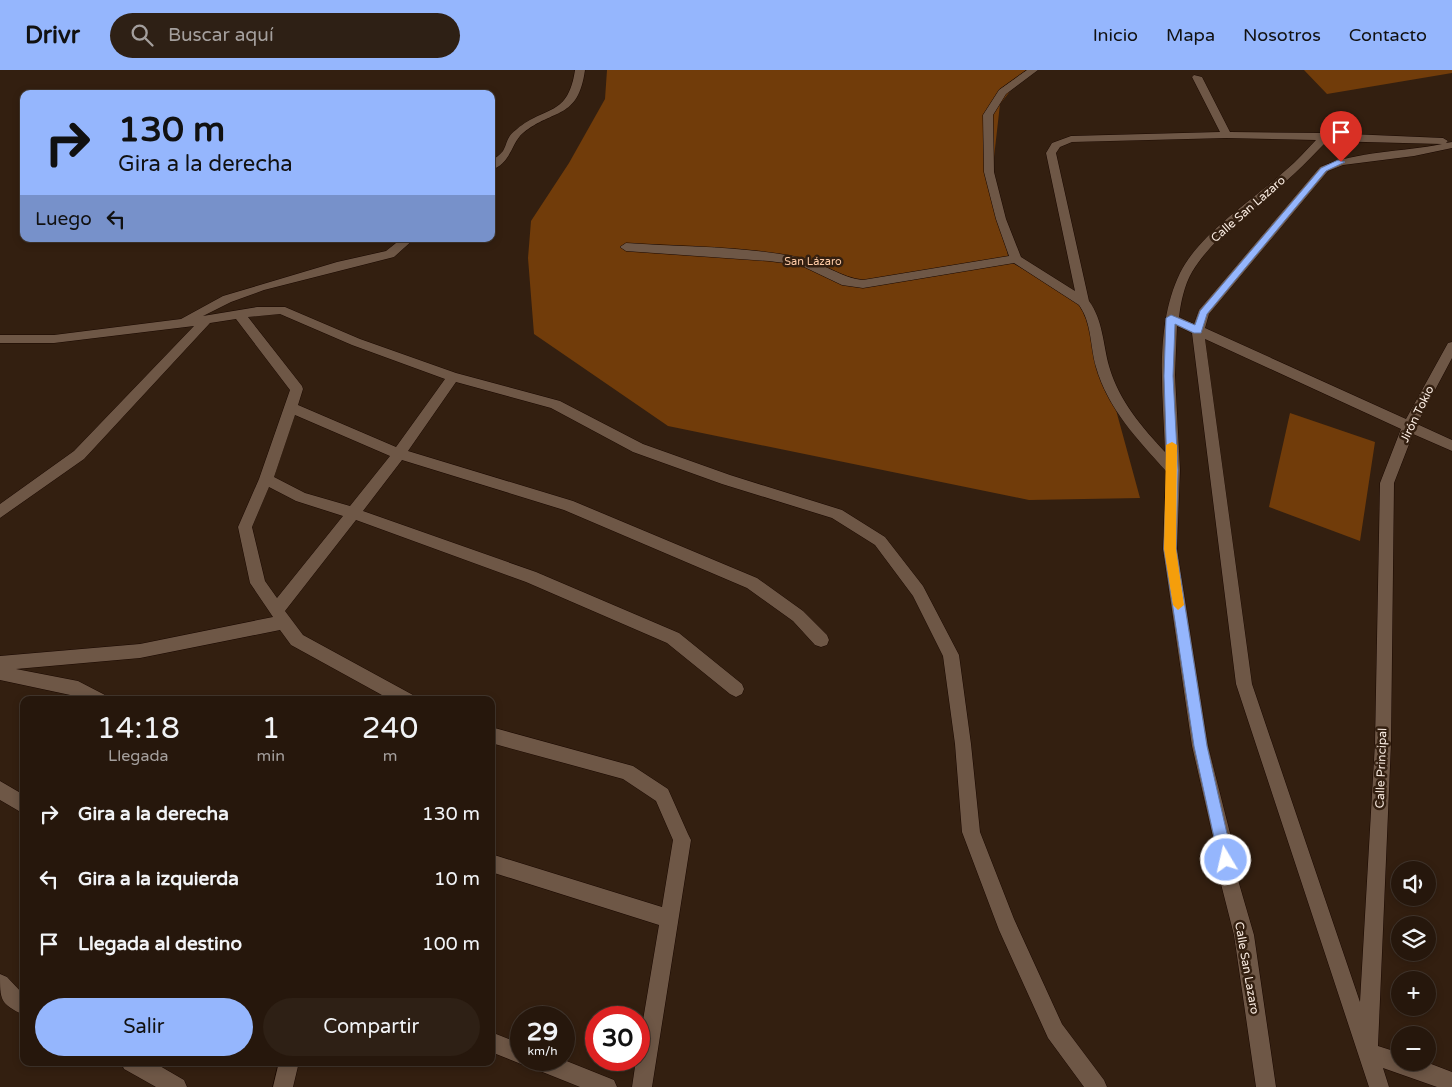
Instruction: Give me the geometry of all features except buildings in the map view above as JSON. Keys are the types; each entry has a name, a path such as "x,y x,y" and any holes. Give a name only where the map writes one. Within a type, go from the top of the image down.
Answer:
{"street":[{"path":"495,163 508,150 511,140 525,129 571,102 580,79 580,70"},
{"path":"1033,70 1002,92 988,115 989,172 1001,219 1016,259 1083,302 1092,314 1103,368 1126,417 1173,470"},
{"path":"1197,77 1226,135"},
{"path":"1083,302 1051,153 1056,145 1071,139 1226,135 1326,136 1452,143"},
{"name":"Calle San Lazaro","path":"1266,1087 1244,935 1228,880 1223,841 1200,746 1170,549 1173,470 1169,376 1171,318 1177,294 1186,272 1211,240 1249,205 1290,172 1326,136"},
{"path":"1379,1087 1244,684 1198,330 1203,313 1324,169 1341,162 1414,153 1452,143"},
{"path":"178,324 227,298 390,254 404,242"},
{"path":"626,247 769,256 802,262 846,282 863,284 1016,259"},
{"path":"0,339 54,339 281,310 356,342 453,377 555,404 638,448 726,480 837,514 880,541 918,591 951,655 963,744 971,832 1006,923 1055,1031 1097,1087"},
{"path":"240,315 297,389 266,479 245,527 258,583 298,640 400,696"},
{"path":"1171,318 1452,446"},
{"path":"0,512 79,455 206,320"},
{"name":"Jirón Tokio","path":"1387,483 1409,426 1452,346"},
{"path":"0,663 140,651 280,616 453,377"},
{"path":"292,408 399,454 568,505 752,583 798,616 821,640"},
{"path":"266,479 301,497 353,513 531,577 673,638 736,689"},
{"name":"Calle Principal","path":"1368,1052 1383,743 1387,483"},
{"path":"0,673 78,689 91,696"},
{"path":"495,736 627,772 662,795 682,840 642,1087"},
{"path":"0,790 20,802"},
{"path":"495,863 670,919"},
{"path":"0,984 13,1000 20,1003"},
{"path":"495,1044 510,1050"},
{"path":"1368,1052 1452,1082"},
{"path":"138,1066 177,1087"},
{"path":"283,1087 288,1066"},
{"path":"566,1071 607,1087"}],"green space":[{"name":"San Lázaro","path":"607,70 1027,70 1000,104 992,175 1009,261 1084,304 1098,344 1140,498 1029,500 668,426 534,334 528,258 531,221 569,163 605,99"},
{"path":"1304,70 1452,70 1452,73 1327,94"},
{"path":"1290,413 1375,442 1360,541 1269,507"}],"slow traffic":[{"path":"1172,445 1170,549 1178,605"}],"route":[{"path":"1226,860 1200,746 1170,549 1173,470 1169,376 1171,318 1198,330 1203,313 1324,169 1341,162"}]}
